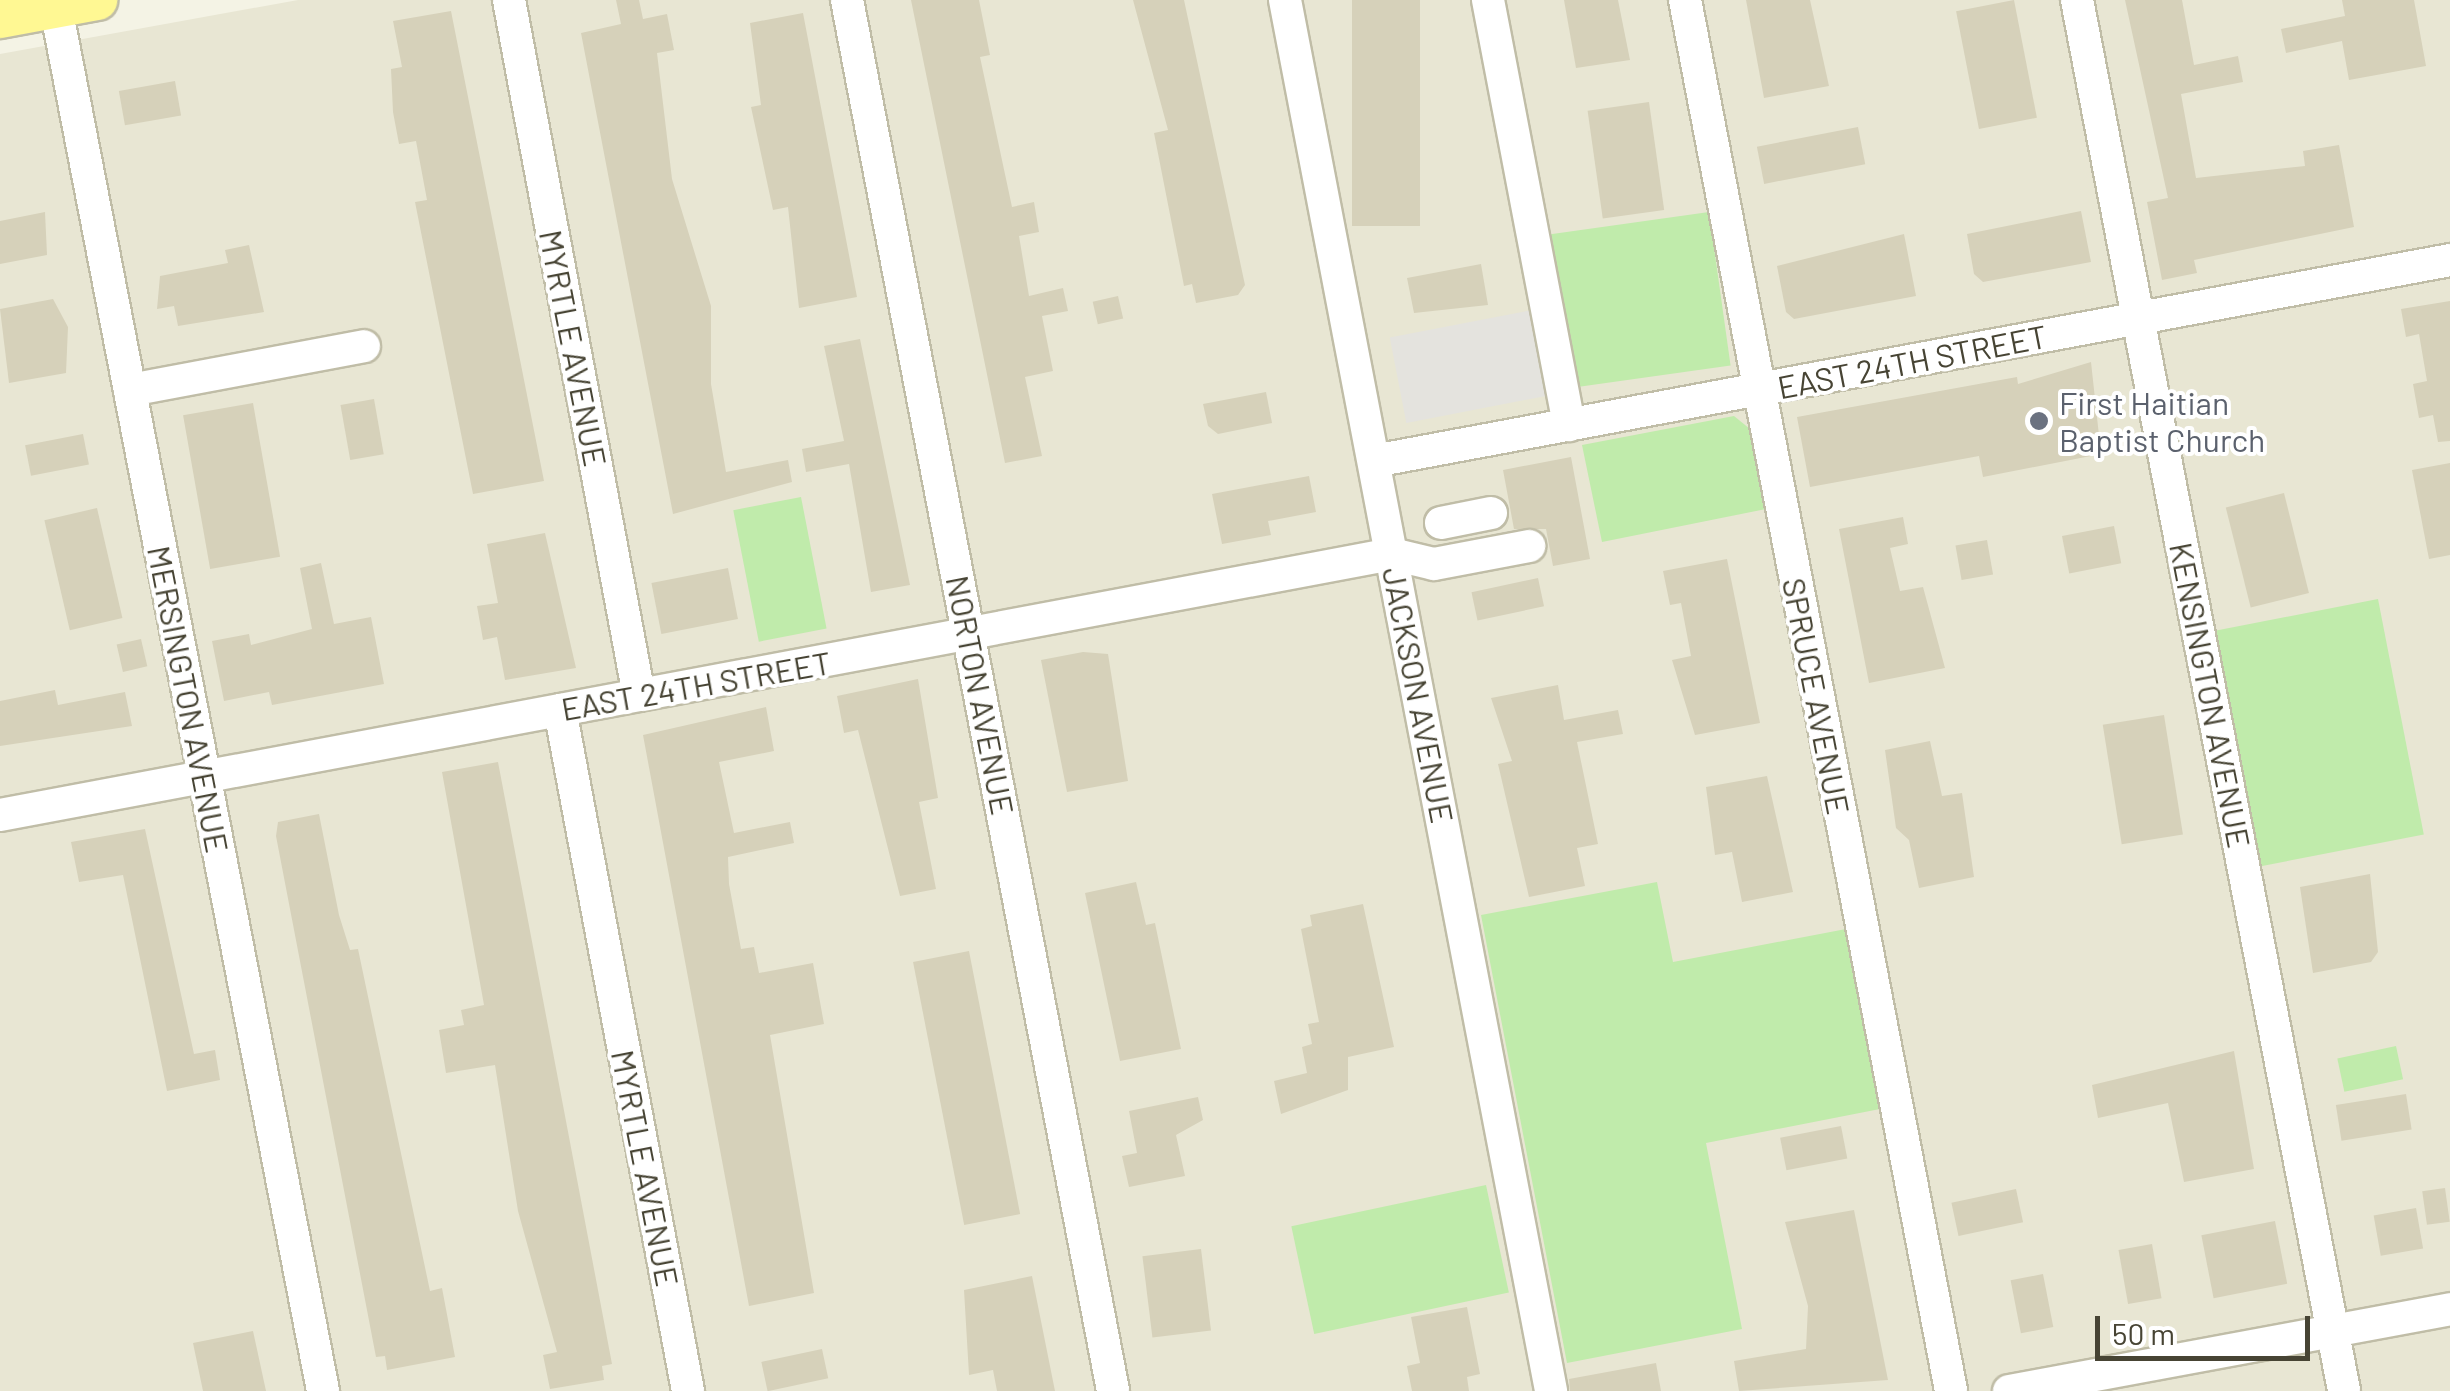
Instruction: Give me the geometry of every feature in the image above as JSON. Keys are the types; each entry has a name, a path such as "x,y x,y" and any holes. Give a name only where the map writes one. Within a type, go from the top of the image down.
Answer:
{"main road":[{"path":"0,18 97,0"}],"street":[{"name":"MYRTLE AVENUE","path":"509,0 639,695"},
{"name":"NORTON AVENUE","path":"848,0 1113,1391"},
{"name":"JACKSON AVENUE","path":"1285,0 1551,1391"},
{"path":"1488,0 1569,425"},
{"name":"SPRUCE AVENUE","path":"1685,0 1951,1391"},
{"name":"KENSINGTON AVENUE","path":"2077,0 2344,1391"},
{"name":"MERSINGTON AVENUE","path":"56,8 323,1391"},
{"name":"EAST 24TH STREET","path":"1374,461 2450,260"},
{"path":"130,390 364,346"},
{"path":"1467,518 1476,556"},
{"path":"1392,554 1434,564 1529,546"},
{"name":"EAST 24TH STREET","path":"0,815 1392,554"},
{"name":"MYRTLE AVENUE","path":"560,710 688,1391"},
{"path":"2009,1391 2450,1308"}],"shaded area":[{"path":"298,0 2450,0 2450,1391 0,1391 0,54"},
{"path":"1537,309 1554,394 1406,423 1390,338"}],"green space":[{"path":"1709,212 1731,365 1563,389 1542,236"},
{"path":"1734,416 1750,429 1766,509 1602,542 1582,445"},
{"path":"801,497 827,629 759,642 733,510"},
{"path":"2378,599 2424,835 2261,866 2215,631"},
{"path":"1657,882 1673,962 1846,929 1880,1109 1706,1143 1742,1329 1567,1363 1481,915"},
{"path":"2396,1046 2403,1079 2344,1092 2337,1058"},
{"path":"1486,1185 1509,1293 1314,1334 1291,1226"}],"building":[{"path":"616,0 639,0 643,19 667,14 674,50 657,53 672,179 711,306 711,384 726,472 788,460 792,482 673,514 581,33 621,24"},
{"path":"911,0 979,0 990,55 980,57 1012,207 1034,202 1039,232 1019,236 1029,296 1063,288 1068,311 1042,316 1053,371 1025,377 1042,456 1005,463"},
{"path":"1133,0 1184,0 1245,285 1238,295 1196,303 1192,284 1184,286 1154,133 1168,130"},
{"path":"1352,0 1420,0 1420,226 1352,226"},
{"path":"1564,0 1618,0 1630,60 1576,68"},
{"path":"1746,0 1810,0 1829,86 1764,98"},
{"path":"2014,0 2037,118 1979,129 1956,11"},
{"path":"2125,0 2182,0 2194,65 2238,56 2243,82 2181,94 2196,178 2305,166 2303,151 2339,145 2354,227 2194,260 2197,273 2162,280 2147,202 2168,198"},
{"path":"2342,0 2414,0 2426,66 2349,80 2342,41 2286,53 2281,29 2345,16"},
{"path":"451,11 544,481 473,494 415,202 427,200 416,141 399,144 391,69 402,67 393,21"},
{"path":"803,13 857,297 799,308 788,207 773,210 751,107 761,105 750,23"},
{"path":"175,81 181,115 125,125 119,91"},
{"path":"1649,102 1664,210 1603,219 1588,111"},
{"path":"1858,127 1865,164 1764,184 1757,147"},
{"path":"2081,211 2091,262 1983,282 1974,274 1967,234"},
{"path":"45,212 47,255 0,264 0,221"},
{"path":"1904,234 1916,296 1794,319 1786,312 1777,266"},
{"path":"249,245 264,312 178,326 174,306 157,309 160,276 228,263 225,250"},
{"path":"1481,264 1488,305 1414,313 1407,278"},
{"path":"1118,296 1123,318 1098,324 1093,302"},
{"path":"53,299 68,327 66,373 9,383 0,309"},
{"path":"2450,301 2450,441 2438,442 2433,415 2419,418 2413,384 2427,381 2419,334 2406,337 2401,309"},
{"path":"860,339 910,585 871,592 849,464 806,472 802,449 844,441 824,346"},
{"path":"2091,362 2101,454 1983,477 1979,456 1810,487 1797,417 2017,377 2018,384"},
{"path":"1266,392 1272,423 1218,434 1208,426 1203,404"},
{"path":"374,399 384,454 350,460 341,405"},
{"path":"253,403 280,557 210,569 183,415"},
{"path":"83,434 89,464 31,476 25,445"},
{"path":"1571,457 1590,559 1553,566 1546,529 1514,529 1503,470"},
{"path":"2450,463 2450,555 2429,559 2412,470"},
{"path":"1309,476 1316,512 1268,521 1271,535 1222,544 1212,494"},
{"path":"2284,493 2309,593 2251,607 2226,508"},
{"path":"97,508 122,618 70,630 44,520"},
{"path":"1903,517 1908,544 1890,548 1900,591 1923,587 1945,668 1869,683 1839,529"},
{"path":"2114,526 2121,563 2069,573 2062,536"},
{"path":"545,533 576,668 505,680 497,637 483,640 477,606 498,603 487,544"},
{"path":"1987,540 1993,574 1962,580 1955,546"},
{"path":"1727,559 1760,723 1695,735 1672,660 1691,656 1681,603 1670,605 1663,571"},
{"path":"321,563 334,624 371,617 384,684 272,705 269,692 224,701 212,641 249,634 251,645 312,629 300,568"},
{"path":"728,568 738,619 661,634 651,583"},
{"path":"1538,578 1544,606 1478,621 1471,592"},
{"path":"141,639 147,666 123,672 117,645"},
{"path":"1083,652 1108,654 1128,781 1067,792 1041,660"},
{"path":"918,679 938,798 919,802 936,889 900,896 858,730 844,733 837,696"},
{"path":"1558,685 1564,720 1618,710 1623,734 1577,742 1598,844 1577,848 1585,886 1529,897 1498,764 1512,761 1491,698"},
{"path":"55,690 58,705 125,692 132,726 0,746 0,701"},
{"path":"766,707 774,751 719,762 734,833 790,822 794,843 728,857 729,884 741,949 754,947 759,973 813,963 824,1024 770,1035 814,1293 749,1306 643,735"},
{"path":"2164,715 2183,835 2122,844 2103,725"},
{"path":"1930,741 1942,796 1962,793 1974,877 1919,888 1909,840 1896,828 1885,750"},
{"path":"498,762 612,1364 602,1366 604,1380 550,1389 543,1355 557,1352 518,1211 495,1065 446,1073 439,1030 464,1025 461,1010 484,1005 442,772"},
{"path":"1767,776 1793,892 1742,902 1732,852 1715,855 1706,787"},
{"path":"319,814 339,915 350,950 358,949 430,1291 442,1288 455,1357 387,1370 385,1356 376,1357 276,836 278,822"},
{"path":"145,829 194,1054 215,1050 220,1080 167,1091 123,875 79,882 71,842"},
{"path":"2370,874 2378,952 2371,962 2313,973 2300,887"},
{"path":"1136,882 1146,925 1155,923 1181,1049 1120,1061 1085,893"},
{"path":"1363,904 1394,1047 1348,1057 1348,1090 1281,1114 1274,1081 1307,1073 1302,1047 1312,1044 1308,1024 1319,1022 1301,929 1312,926 1310,915"},
{"path":"969,951 1020,1214 964,1225 913,962"},
{"path":"2234,1051 2254,1169 2184,1182 2168,1103 2098,1118 2092,1085"},
{"path":"2406,1094 2412,1130 2342,1141 2336,1105"},
{"path":"1198,1097 1203,1120 1176,1135 1185,1176 1129,1187 1122,1156 1137,1153 1129,1111"},
{"path":"1841,1126 1847,1158 1786,1170 1780,1138"},
{"path":"2445,1188 2450,1222 2427,1225 2422,1191"},
{"path":"2016,1189 2023,1222 1959,1236 1951,1203"},
{"path":"2416,1208 2423,1248 2381,1256 2374,1215"},
{"path":"1854,1210 1888,1380 1739,1391 1734,1361 1806,1349 1808,1306 1785,1222"},
{"path":"2275,1221 2287,1284 2214,1298 2201,1235"},
{"path":"2152,1244 2162,1298 2128,1304 2119,1250"},
{"path":"1201,1249 1211,1330 1152,1338 1142,1256"},
{"path":"2043,1274 2053,1327 2021,1333 2011,1280"},
{"path":"1032,1276 1055,1391 997,1391 993,1370 969,1375 964,1290"},
{"path":"1467,1307 1480,1374 1467,1377 1469,1391 1412,1391 1407,1366 1420,1363 1411,1317"},
{"path":"253,1331 266,1391 203,1391 193,1343"},
{"path":"822,1349 828,1378 768,1391 761,1362"},
{"path":"1656,1363 1661,1391 1570,1391 1569,1379"}],"place":[{"name":"First Haitian Baptist Church","path":"2039,421"}]}
